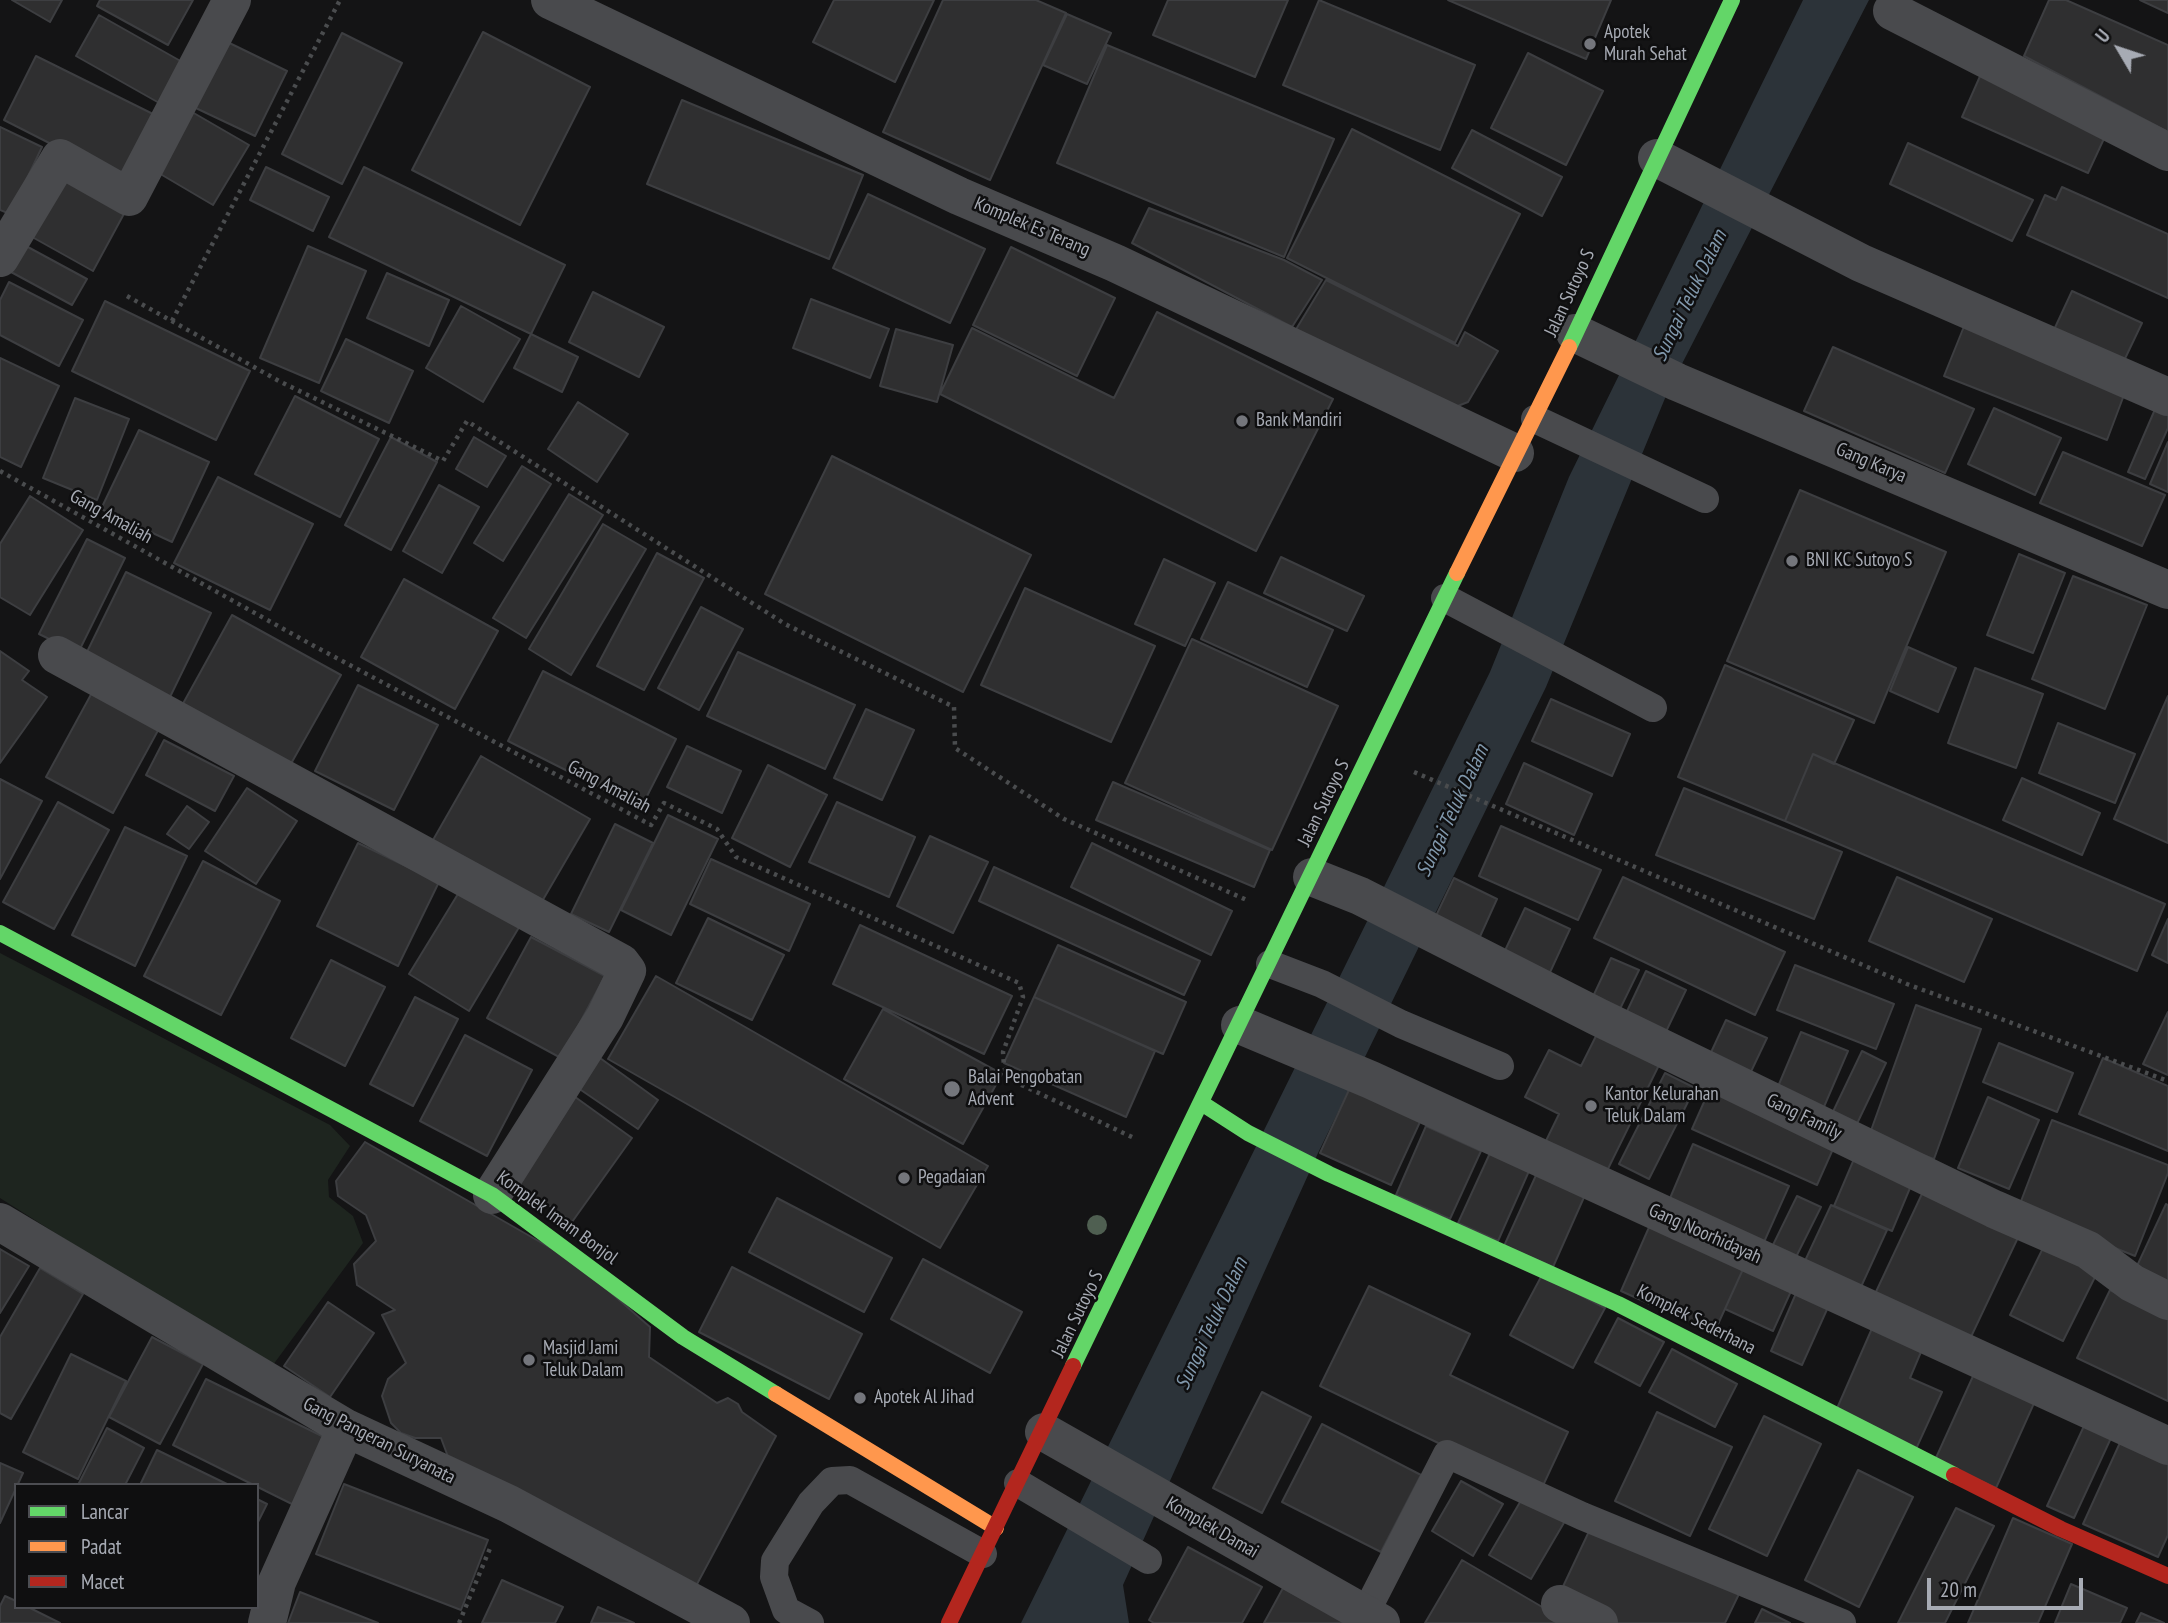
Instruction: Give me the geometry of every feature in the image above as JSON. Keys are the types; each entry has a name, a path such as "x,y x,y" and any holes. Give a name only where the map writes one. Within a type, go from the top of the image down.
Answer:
{"main road":[{"name":"Jalan Sutoyo S","path":"949,1623 1177,1158 1515,453 1535,419 1732,0"},
{"name":"Komplek Imam Bonjol","path":"0,933 492,1195 683,1337 996,1528"},
{"name":"Komplek Sederhana","path":"1203,1104 1248,1133 1329,1174 1618,1304 2061,1529 2168,1576"}],"street":[{"path":"0,258 60,158 129,197 232,0"},
{"name":"Komplek Es Terang","path":"550,0 959,196 1115,263 1515,453"},
{"path":"1892,11 2168,152"},
{"path":"1657,158 1861,262 2168,397"},
{"name":"Gang Karya","path":"1575,333 1677,382 2168,590"},
{"path":"58,655 621,963 627,971 605,1017 492,1195"},
{"name":"Gang Family","path":"1312,877 1360,896 1982,1203 2088,1250 2132,1283 2168,1301"},
{"name":"Gang Noorhidayah","path":"1240,1026 1297,1047 1371,1080 2168,1446"},
{"name":"Gang Pangeran Suryanata","path":"0,1222 346,1429 509,1504 732,1623"},
{"path":"267,1623 276,1582 346,1429"},
{"name":"Komplek Damai","path":"1044,1432 1373,1618"},
{"path":"1560,1604 1599,1623"}],"lane":[{"path":"1535,419 1705,499"},
{"path":"1445,598 1653,708"},
{"path":"1270,964 1322,984 1401,1024 1500,1066"},
{"path":"1373,1618 1447,1454 1582,1516 1842,1623"},
{"path":"810,1623 786,1610 774,1577 775,1561 811,1503 832,1481 850,1480 983,1553"},
{"path":"1018,1483 1148,1560"}],"path":[{"path":"172,321 340,0"},
{"path":"127,296 279,381 443,461 467,421 785,624 954,707 955,748 1064,819 1291,920"},
{"name":"Gang Amaliah","path":"0,471 314,646 651,825 664,803 717,829 736,857 1019,983 1023,997 1003,1052 1004,1067 1010,1080 1177,1158"},
{"path":"1427,777 1907,984 2168,1082"},
{"path":"459,1623 509,1504"}],"shaded area":[{"path":"0,953 330,1125 350,1146 328,1180 329,1197 353,1216 363,1243 270,1369 0,1198"}],"water":[{"name":"Sungai Teluk Dalam","path":"1803,0 1869,0 1668,391 1546,687 1318,1153 1123,1585 1129,1623 1021,1623 1490,672 1569,477"}],"building":[{"path":"12,0 62,0 50,22"},
{"path":"100,0 193,0 168,45 97,6"},
{"path":"834,0 934,0 895,82 813,42"},
{"path":"943,0 1036,0 1066,13 990,180 883,132"},
{"path":"1168,0 1288,0 1255,77 1153,35"},
{"path":"1319,0 1475,65 1440,150 1283,85"},
{"path":"1448,0 1611,0 1586,59"},
{"path":"2049,0 2066,0 2168,45 2168,132 2024,56"},
{"path":"2140,0 2168,0 2168,13"},
{"path":"1067,14 1111,33 1087,84 1043,65"},
{"path":"99,15 184,63 161,104 76,56"},
{"path":"483,32 590,87 520,225 412,170"},
{"path":"342,33 402,63 342,184 282,154"},
{"path":"215,36 287,71 255,136 183,102"},
{"path":"1107,45 1334,139 1284,257 1057,163"},
{"path":"1528,53 1603,91 1566,165 1491,128"},
{"path":"36,56 153,114 120,179 4,120"},
{"path":"1981,74 2108,130 2088,173 1962,117"},
{"path":"682,100 863,175 829,259 647,184"},
{"path":"192,112 249,145 213,205 157,172"},
{"path":"0,127 42,147 10,214 0,210"},
{"path":"1352,129 1520,214 1455,343 1287,258"},
{"path":"1472,130 1562,177 1542,216 1452,168"},
{"path":"1908,143 2033,200 2012,241 1890,184"},
{"path":"66,162 132,199 93,271 25,233"},
{"path":"266,167 329,197 313,231 250,200"},
{"path":"364,167 565,265 531,334 329,237"},
{"path":"2062,187 2168,234 2168,298 2027,235 2045,195 2056,200"},
{"path":"868,194 985,249 950,323 833,268"},
{"path":"1149,208 1284,260 1322,280 1292,327 1132,243"},
{"path":"26,246 87,279 72,305 11,272"},
{"path":"308,246 366,271 319,383 260,358"},
{"path":"1011,247 1115,298 1077,376 973,325"},
{"path":"387,273 449,300 429,346 367,318"},
{"path":"1326,280 1458,346 1465,332 1498,351 1468,402 1450,409 1295,331"},
{"path":"9,282 83,320 59,366 0,335 0,300"},
{"path":"2072,291 2142,323 2121,367 2052,334"},
{"path":"593,292 664,327 639,377 569,342"},
{"path":"811,299 889,329 870,378 793,348"},
{"path":"105,301 250,371 216,440 72,371"},
{"path":"461,306 520,339 483,402 426,368"},
{"path":"1157,312 1333,399 1256,551 940,394 972,328 1114,398"},
{"path":"1965,324 2127,387 2107,440 1944,376"},
{"path":"896,329 953,345 937,402 880,386"},
{"path":"531,334 578,357 562,392 514,368"},
{"path":"346,339 413,371 389,423 321,391"},
{"path":"1833,347 1974,409 1945,473 1804,411"},
{"path":"0,358 59,386 21,467 0,457"},
{"path":"295,396 379,439 340,517 255,474"},
{"path":"75,398 129,419 97,500 43,478"},
{"path":"2159,400 2168,404 2168,428 2145,479 2128,472"},
{"path":"578,402 628,434 597,482 548,449"},
{"path":"1994,408 2061,438 2035,495 1968,464"},
{"path":"139,430 209,462 172,542 101,509"},
{"path":"391,437 437,462 391,550 345,525"},
{"path":"474,437 506,456 487,487 456,469"},
{"path":"2168,442 2168,492 2150,484"},
{"path":"2063,452 2165,495 2142,546 2040,503"},
{"path":"832,456 1031,555 963,692 765,594"},
{"path":"522,466 551,484 503,561 474,543"},
{"path":"218,477 313,524 270,610 174,563"},
{"path":"439,485 479,507 442,573 403,551"},
{"path":"1800,490 1946,552 1874,723 1727,661"},
{"path":"569,494 603,515 526,638 493,618"},
{"path":"30,496 83,530 30,615 0,597 0,544"},
{"path":"603,524 646,549 571,675 529,649"},
{"path":"87,539 125,558 78,653 39,634"},
{"path":"657,553 704,578 644,690 597,666"},
{"path":"2019,554 2065,573 2033,653 1987,635"},
{"path":"1281,557 1364,596 1347,631 1264,593"},
{"path":"1164,559 1215,583 1185,646 1135,624"},
{"path":"126,572 211,613 169,699 84,658"},
{"path":"2073,576 2147,605 2105,709 2032,679"},
{"path":"404,579 498,631 455,709 361,657"},
{"path":"1228,582 1333,630 1307,687 1201,639"},
{"path":"1025,588 1155,646 1111,742 981,685"},
{"path":"701,607 743,629 699,710 658,688"},
{"path":"232,615 341,675 288,769 180,709"},
{"path":"1192,639 1338,706 1272,850 1125,783"},
{"path":"1908,647 1956,668 1938,712 1890,691"},
{"path":"0,651 29,671 22,680 47,697 0,763"},
{"path":"738,652 855,705 825,769 707,716"},
{"path":"1725,665 1854,720 1834,764 1813,754 1785,821 1678,777"},
{"path":"1975,668 2043,694 2016,768 1948,743"},
{"path":"543,671 676,739 641,808 508,741"},
{"path":"358,685 438,725 394,810 315,771"},
{"path":"94,689 161,725 113,813 46,777"},
{"path":"2168,696 2168,843 2114,819"},
{"path":"1551,699 1630,734 1612,776 1532,741"},
{"path":"866,709 914,730 882,800 834,778"},
{"path":"2058,723 2135,754 2115,803 2039,773"},
{"path":"164,740 234,776 215,811 146,775"},
{"path":"687,746 741,771 722,813 667,787"},
{"path":"1813,754 2165,904 2137,971 1785,821"},
{"path":"481,756 590,819 537,910 429,847"},
{"path":"1524,763 1592,794 1574,835 1506,804"},
{"path":"768,765 827,795 790,867 732,838"},
{"path":"2022,778 2100,813 2082,855 2003,820"},
{"path":"0,779 42,801 0,879"},
{"path":"1113,782 1270,850 1254,887 1096,820"},
{"path":"247,788 297,821 256,884 205,851"},
{"path":"1684,788 1842,852 1814,919 1656,855"},
{"path":"58,802 109,830 54,929 3,902"},
{"path":"837,802 915,837 889,897 809,862"},
{"path":"187,806 209,822 189,849 167,834"},
{"path":"668,815 718,839 671,935 621,910"},
{"path":"615,824 653,843 609,932 571,914"},
{"path":"1501,826 1601,870 1578,920 1479,876"},
{"path":"125,827 187,856 135,966 72,935"},
{"path":"930,836 988,862 953,933 897,906"},
{"path":"358,843 439,882 398,966 317,926"},
{"path":"1092,843 1232,911 1211,955 1071,887"},
{"path":"711,859 810,904 789,951 690,904"},
{"path":"203,861 280,901 221,1015 144,976"},
{"path":"994,867 1200,961 1184,995 979,901"},
{"path":"1623,877 1785,952 1755,1015 1594,938"},
{"path":"1897,877 1992,919 1964,982 1869,941"},
{"path":"1454,878 1497,899 1478,941 1434,920"},
{"path":"461,889 521,924 469,1011 409,974"},
{"path":"1525,908 1570,929 1546,981 1501,959"},
{"path":"708,918 784,955 752,1020 676,983"},
{"path":"2168,919 2168,963 2152,955"},
{"path":"860,925 1012,996 984,1054 833,984"},
{"path":"531,937 605,976 561,1058 487,1018"},
{"path":"1058,945 1186,1002 1163,1054 1034,997"},
{"path":"1611,958 1639,970 1617,1015 1590,1003"},
{"path":"331,960 385,987 345,1066 291,1038"},
{"path":"1795,965 1894,1004 1876,1049 1777,1010"},
{"path":"1646,971 1686,990 1661,1042 1621,1024"},
{"path":"656,976 988,1166 940,1248 608,1059"},
{"path":"415,997 458,1019 413,1106 370,1084"},
{"path":"1034,997 1155,1051 1126,1117 1004,1063"},
{"path":"1916,1005 1981,1029 1934,1159 1869,1136"},
{"path":"883,1009 1002,1074 963,1144 844,1079"},
{"path":"2168,1012 2168,1075 2143,1064"},
{"path":"1726,1020 1767,1038 1747,1080 1707,1061"},
{"name":"Kantor Kelurahan Teluk Dalam","path":"1599,1030 1661,1061 1604,1177 1543,1147 1559,1114 1525,1097 1549,1050 1581,1066"},
{"path":"1801,1032 1848,1051 1820,1116 1774,1096"},
{"path":"465,1035 532,1070 487,1156 420,1121"},
{"path":"1999,1043 2073,1073 2057,1112 1983,1082"},
{"path":"1862,1051 1886,1063 1853,1132 1829,1120"},
{"path":"600,1058 658,1100 638,1129 578,1088"},
{"path":"2103,1058 2168,1086 2168,1151 2079,1114"},
{"path":"1665,1073 1695,1088 1649,1179 1619,1164"},
{"path":"1354,1079 1425,1111 1391,1185 1320,1153"},
{"path":"1712,1084 1837,1140 1817,1185 1692,1129"},
{"path":"571,1094 632,1138 572,1222 511,1178"},
{"path":"1988,1097 2039,1120 2009,1189 1958,1168"},
{"path":"2052,1120 2168,1165 2168,1173 2135,1256 2018,1209"},
{"path":"1426,1126 1481,1151 1450,1219 1396,1195"},
{"name":"Masjid Jami Teluk Dalam","path":"365,1142 577,1263 650,1327 649,1357 717,1403 728,1398 738,1404 742,1412 776,1436 696,1586 456,1478 441,1438 415,1438 401,1433 391,1423 382,1396 388,1379 406,1363 382,1315 395,1310 357,1285 354,1264 376,1241 366,1215 338,1196 336,1181"},
{"path":"1693,1144 1789,1186 1760,1251 1665,1210"},
{"path":"1857,1152 1915,1176 1892,1231 1834,1206"},
{"path":"1490,1153 1529,1171 1498,1241 1458,1223"},
{"path":"1537,1173 1585,1195 1553,1267 1504,1246"},
{"path":"1928,1181 2023,1227 1969,1341 1874,1296"},
{"path":"1797,1196 1821,1207 1793,1263 1770,1251"},
{"path":"777,1198 892,1258 864,1312 749,1252"},
{"path":"2166,1204 2168,1205 2168,1283 2136,1268"},
{"path":"1831,1205 1887,1230 1860,1289 1804,1263"},
{"path":"1650,1225 1744,1267 1714,1333 1621,1291"},
{"path":"2046,1242 2099,1269 2063,1341 2010,1315"},
{"path":"0,1249 29,1266 0,1313"},
{"path":"923,1259 1022,1312 990,1373 891,1319"},
{"path":"732,1267 862,1334 829,1399 699,1332"},
{"path":"1744,1267 1792,1289 1773,1331 1725,1309"},
{"path":"40,1268 83,1294 11,1419 0,1413 0,1337"},
{"path":"1542,1275 1605,1308 1573,1368 1510,1335"},
{"path":"1369,1286 1470,1334 1450,1375 1568,1432 1540,1492 1320,1386"},
{"path":"2110,1290 2168,1317 2168,1401 2077,1358"},
{"path":"1797,1291 1829,1305 1802,1365 1771,1351"},
{"path":"328,1302 374,1333 330,1397 284,1366"},
{"path":"1877,1317 1926,1340 1910,1378 1942,1392 1916,1449 1835,1413"},
{"path":"1618,1318 1664,1342 1640,1386 1595,1362"},
{"path":"152,1337 203,1364 160,1444 109,1417"},
{"path":"1672,1349 1737,1384 1715,1427 1649,1392"},
{"path":"71,1354 126,1381 78,1479 23,1452"},
{"path":"1974,1374 2035,1401 1996,1488 1935,1460"},
{"path":"206,1379 330,1440 298,1507 259,1488 259,1483 250,1483 173,1445"},
{"path":"1262,1392 1311,1417 1262,1513 1213,1488"},
{"path":"1657,1412 1732,1447 1690,1536 1615,1501"},
{"path":"1764,1416 1821,1444 1767,1556 1709,1529"},
{"path":"1322,1424 1421,1475 1381,1552 1282,1502"},
{"path":"2084,1426 2111,1438 2074,1518 2047,1506"},
{"path":"107,1428 144,1448 126,1483 79,1483"},
{"path":"2123,1436 2168,1456 2168,1535 2158,1557 2083,1524"},
{"path":"157,1450 225,1483 141,1483"},
{"path":"0,1463 23,1473 18,1483 14,1483 14,1493 0,1523"},
{"path":"1858,1470 1913,1497 1859,1607 1805,1580"},
{"path":"1461,1481 1503,1504 1473,1556 1432,1531"},
{"path":"344,1484 488,1540 461,1610 316,1554"},
{"path":"1523,1497 1565,1521 1531,1579 1489,1555"},
{"path":"259,1500 267,1504 259,1520"},
{"path":"1956,1508 1994,1526 1945,1623 1898,1623"},
{"path":"2013,1518 2072,1544 2038,1623 1968,1623"},
{"path":"1592,1525 1739,1594 1725,1623 1617,1623 1559,1595"},
{"path":"1188,1547 1262,1587 1242,1623 1154,1623 1149,1620"},
{"path":"1462,1560 1561,1618 1558,1623 1425,1623"},
{"path":"502,1580 563,1607 555,1623 482,1623"},
{"path":"2071,1584 2127,1608 2120,1623 2055,1623"},
{"path":"1283,1588 1347,1623 1264,1623"},
{"path":"300,1592 378,1623 288,1623"},
{"path":"5,1596 14,1600 14,1609 32,1609 60,1623 0,1623 0,1606"},
{"path":"598,1607 634,1623 591,1623"},
{"path":"1762,1609 1790,1623 1755,1623"},
{"path":"2141,1613 2164,1623 2136,1623"}],"traffic: fast":[{"path":"1569,347 1732,0"},
{"path":"1073,1366 1457,573"},
{"path":"0,933 492,1195 683,1337 776,1394"},
{"path":"1203,1104 1248,1133 1329,1174 1618,1304 1954,1475"}],"traffic: slow":[{"path":"1457,573 1569,347"},
{"path":"776,1394 996,1528"}],"traffic: jam":[{"path":"949,1623 1073,1366"},
{"path":"1954,1475 2061,1529 2168,1576"}],"place":[{"name":"Apotek Murah Sehat","path":"1590,44"},
{"name":"Bank Mandiri","path":"1242,421"},
{"name":"BNI KC Sutoyo S","path":"1792,561"},
{"name":"Balai Pengobatan Advent","path":"952,1089"},
{"name":"Kantor Kelurahan Teluk Dalam","path":"1591,1106"},
{"name":"Pegadaian","path":"904,1178"},
{"name":"Masjid Jami Teluk Dalam","path":"529,1360"},
{"name":"Apotek Al Jihad","path":"860,1398"}]}
